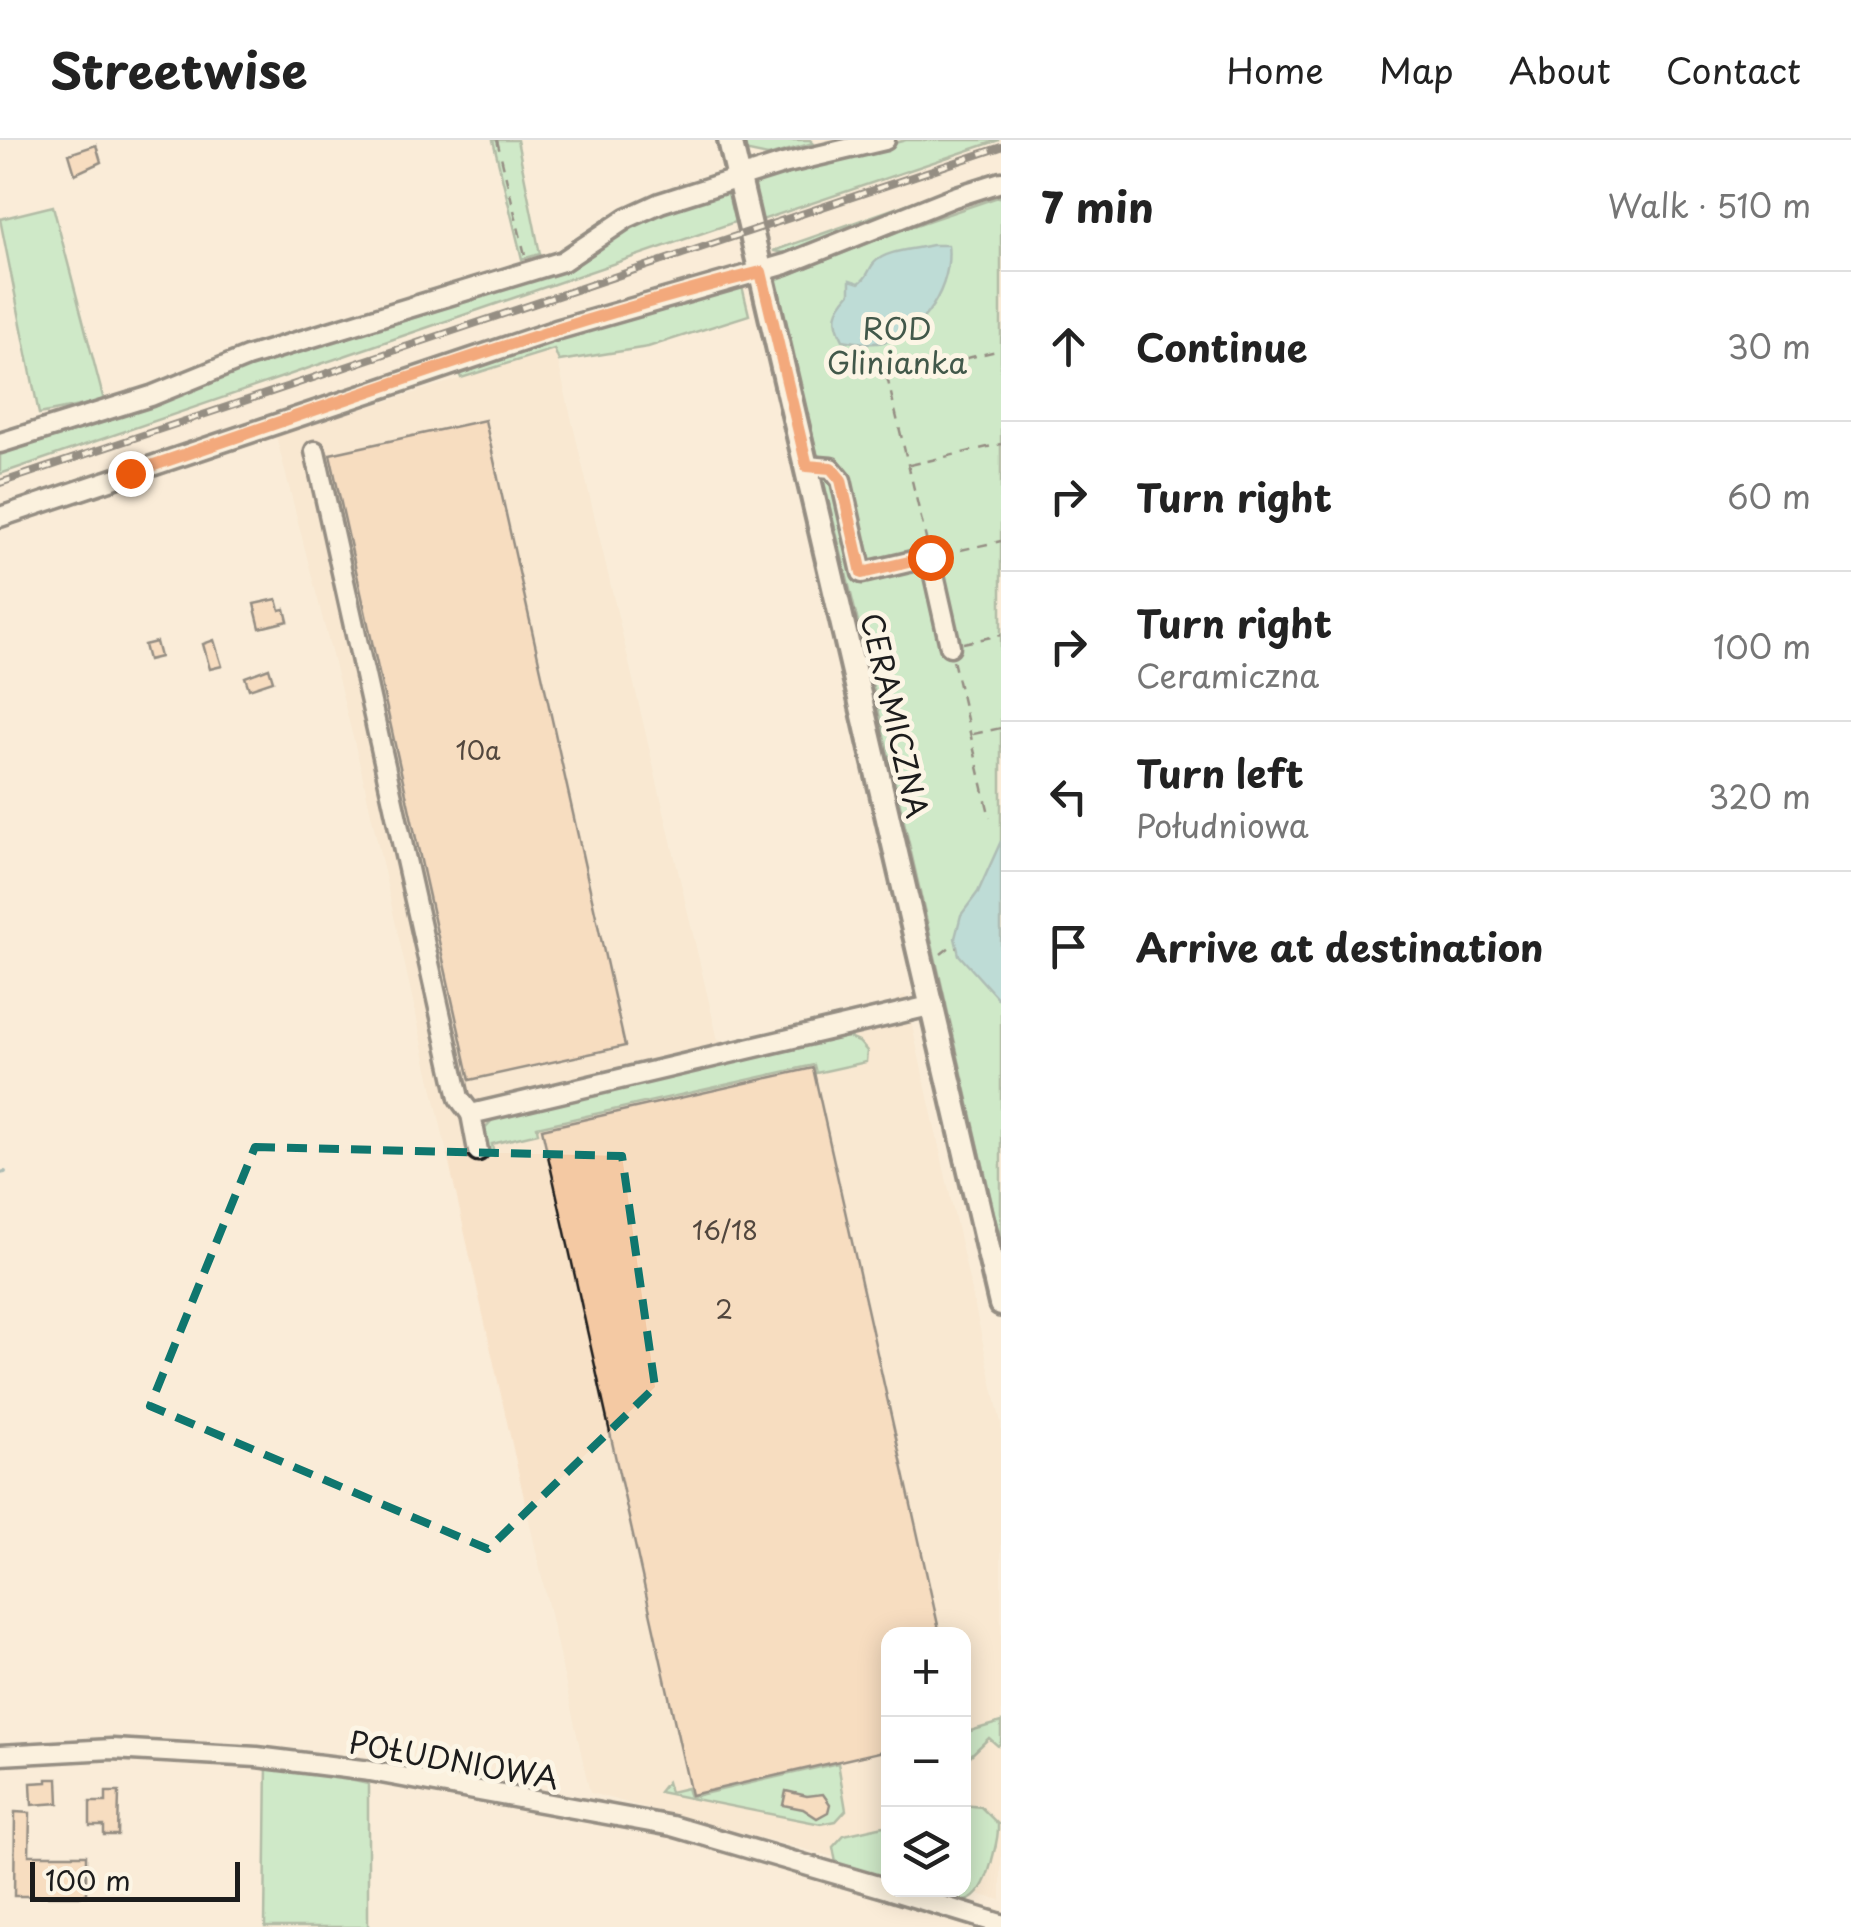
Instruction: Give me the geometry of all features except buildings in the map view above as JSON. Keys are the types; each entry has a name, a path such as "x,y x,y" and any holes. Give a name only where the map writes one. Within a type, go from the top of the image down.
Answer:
{"main road":[{"name":"CERAMICZNA","path":"730,140 1001,1304"}],"street":[{"path":"0,443 150,396 246,358 563,261 644,210 738,177 886,140"},
{"path":"0,517 556,330 696,287 761,272 1001,182"},
{"path":"315,452 459,1098 471,1114 478,1152"},
{"path":"807,466 831,468 841,480 862,573 930,557 950,646"},
{"path":"830,562 858,556"},
{"path":"471,1114 934,1005"},
{"name":"POŁUDNIOWA","path":"0,1755 112,1749 258,1757 370,1772 672,1826 881,1887"},
{"name":"POŁUDNIOWA","path":"915,1897 1001,1924"}],"path":[{"path":"497,140 530,271"},
{"path":"1001,350 886,376 930,557 1001,541"},
{"path":"908,466 1001,444"},
{"path":"990,818 950,646 1001,635"},
{"path":"971,734 1001,728"},
{"path":"922,957 957,948"}],"highlighted area":[{"path":"255,1147 622,1156 655,1387 488,1549 150,1406"}],"shaded area":[{"path":"555,349 718,1040 735,1042 893,1004 905,994 1001,1423 1001,1900 971,1893 971,1627 881,1627 881,1869 590,1793 361,769 276,436"}],"green space":[{"path":"493,140 517,140 540,254 522,259"},
{"path":"741,140 813,143 768,156 744,151"},
{"path":"906,140 999,140 762,220 752,181"},
{"path":"1001,171 786,253 773,251"},
{"path":"716,191 728,194 735,222 0,474 0,450 203,385 257,362 568,265 648,213"},
{"name":"ROD Glinianka","path":"1001,196 1001,1243 775,280"},
{"path":"53,206 104,401 39,414 0,219"},
{"path":"742,286 749,315 648,347 559,361 554,349 461,378 458,371 604,323"},
{"path":"845,1036 867,1051 866,1062 816,1073 814,1065 537,1127 538,1133 492,1144 494,1155 487,1154 484,1129 495,1117"},
{"path":"1001,1722 1001,1742 998,1746 989,1738 971,1755 971,1731"},
{"path":"267,1762 368,1784 368,1927 265,1927"},
{"path":"838,1763 846,1810 836,1821 821,1824 659,1792 667,1782 670,1792 687,1788 690,1797"},
{"path":"971,1806 981,1807 998,1824 985,1881 970,1899 934,1897 971,1897"},
{"path":"881,1827 881,1881 837,1868 833,1847 844,1835"}],"water":[{"path":"948,245 948,260 940,291 923,319 898,337 883,342 843,340 836,315 850,293 850,280 859,283 874,263 886,255"},
{"path":"1001,841 1001,1002 959,955 955,938 961,915 978,892"}],"waterway":[{"path":"0,1173 5,1172"}],"railway":[{"path":"0,483 1001,147"}],"route":[{"path":"130,473 556,330 696,287 761,272 807,466 831,468 841,480 862,573 930,557"}]}
